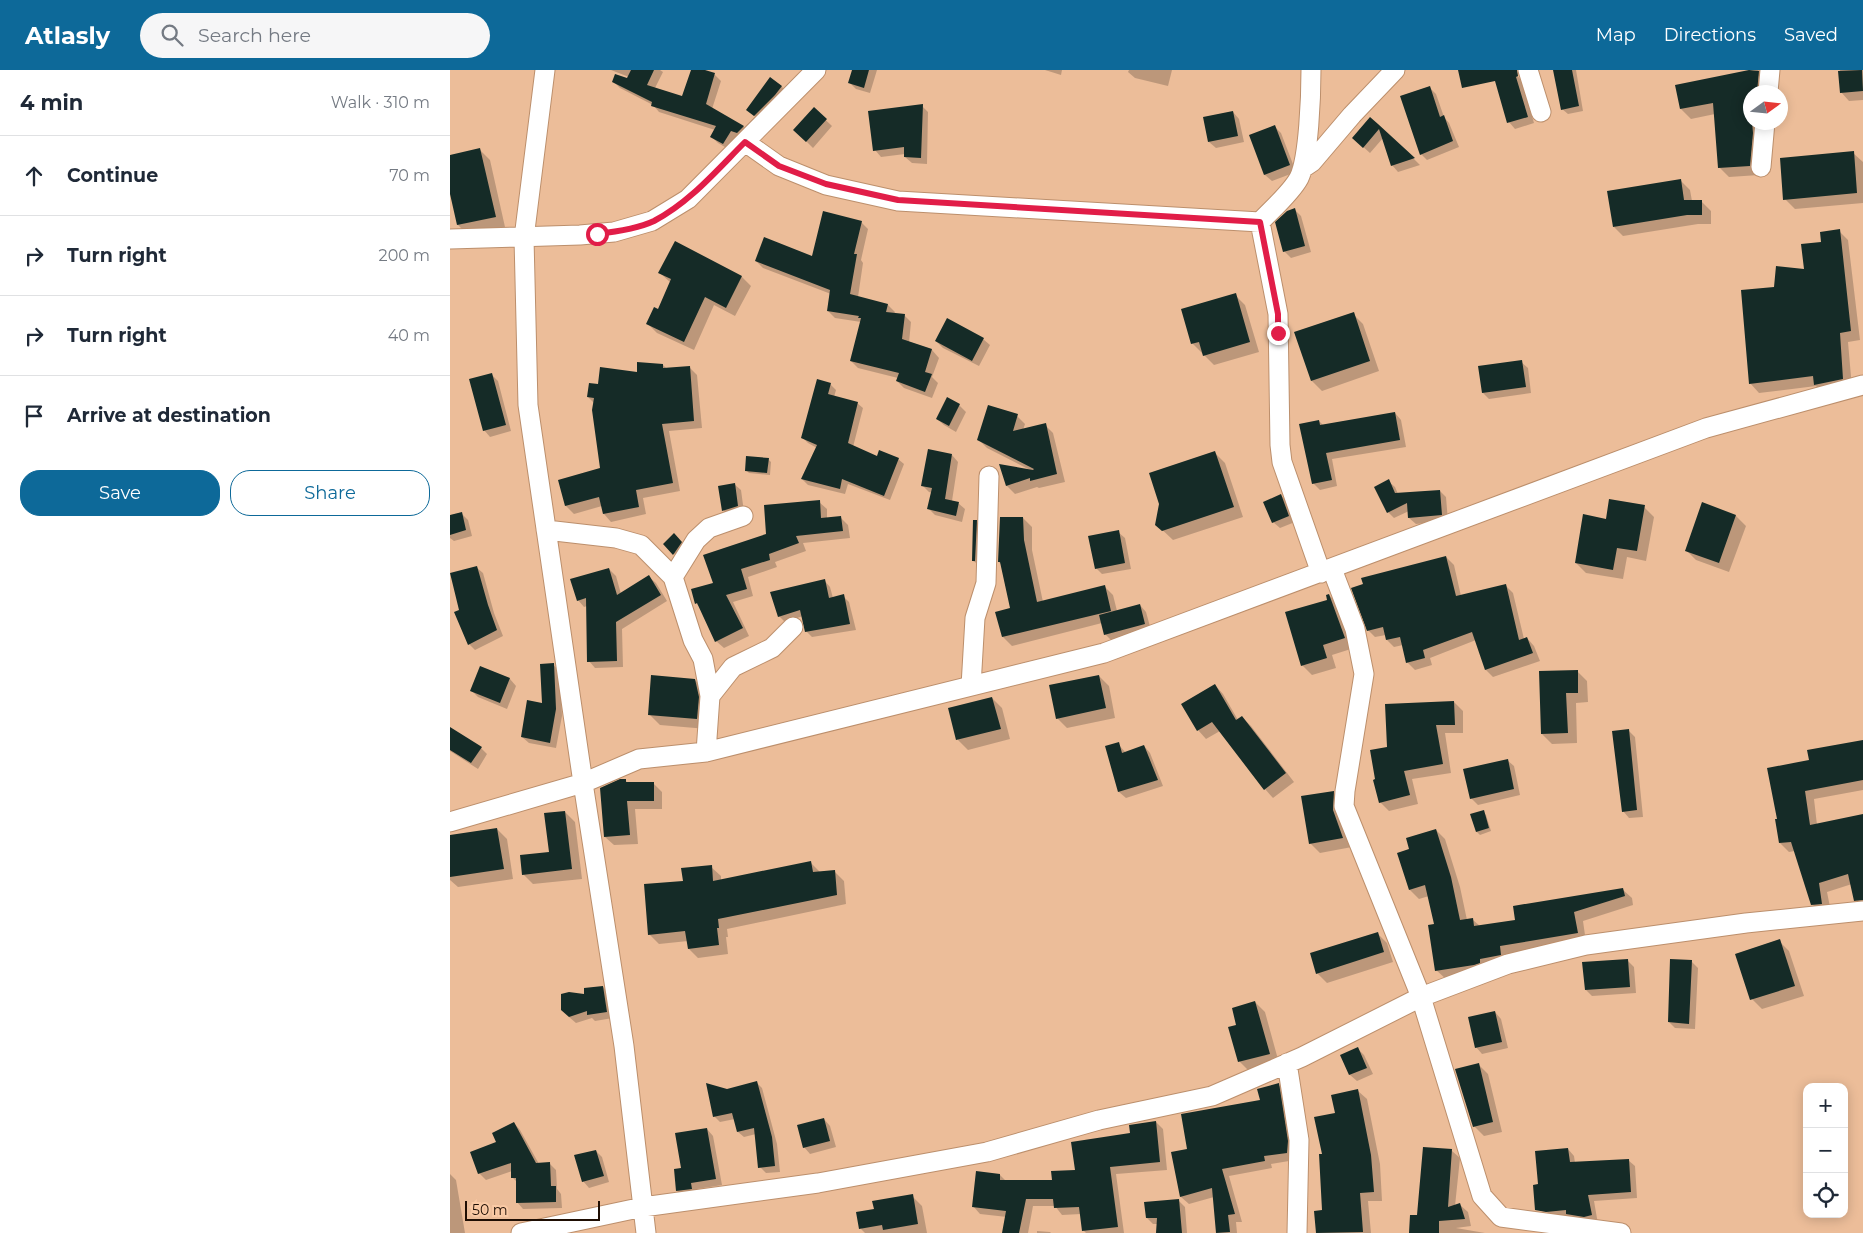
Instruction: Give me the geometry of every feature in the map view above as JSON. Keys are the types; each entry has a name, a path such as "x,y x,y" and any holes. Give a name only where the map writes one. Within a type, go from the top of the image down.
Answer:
{"street":[{"path":"545,70 524,238 528,405 624,1046 646,1233"},
{"path":"450,239 580,236 614,232 652,221 688,199 816,70"},
{"path":"1260,222 1297,180 1303,168 1311,92 1310,70"},
{"path":"1303,168 1312,162 1352,115 1395,70"},
{"path":"1528,70 1541,112"},
{"path":"1769,85 1770,70"},
{"path":"1761,167 1764,130"},
{"path":"745,142 779,166 826,184 898,200 1260,222"},
{"path":"1260,222 1278,314 1280,445 1282,462 1327,571 1355,629 1364,674 1344,806 1421,997 1482,1196 1502,1217 1621,1233"},
{"path":"450,822 583,782 638,759 706,752 1104,653 1706,428 1863,385"},
{"path":"971,686 974,618 986,583 989,476"},
{"path":"673,577 696,540 709,528 743,516"},
{"path":"546,530 616,538 641,545 673,577 693,640 703,660 710,696 706,752"},
{"path":"710,696 733,667 772,648 794,627"},
{"path":"703,660 733,667"},
{"path":"521,1233 643,1207 818,1183 987,1152 1099,1120 1212,1096 1287,1063 1421,997 1508,964 1586,945 1746,923 1863,911"},
{"path":"1287,1063 1299,1140 1297,1233"}],"building":[{"path":"631,70 654,70 647,85 682,96 691,70 705,70 715,73 706,104 744,126 737,133 731,131 723,144 710,137 716,126 651,106 652,102 612,82 615,74 627,78"},
{"path":"852,70 869,70 864,88 848,83"},
{"path":"1458,70 1517,70 1518,76 1516,77 1528,117 1507,123 1495,81 1462,88"},
{"path":"1553,70 1572,70 1579,106 1561,110"},
{"path":"1749,70 1759,71 1758,85 1743,85 1743,130 1753,130 1753,133 1750,166 1718,168 1713,103 1680,109 1675,85"},
{"path":"1862,70 1863,91 1840,93 1838,71"},
{"path":"770,77 782,86 754,116 746,110"},
{"path":"1430,86 1440,117 1444,115 1453,141 1420,155 1400,96"},
{"path":"923,104 921,158 904,157 904,147 873,151 868,111"},
{"path":"814,107 827,119 806,142 793,130"},
{"path":"1233,111 1238,136 1208,142 1203,117"},
{"path":"1370,117 1415,158 1391,166 1379,129 1363,148 1352,138"},
{"path":"1275,125 1290,165 1264,175 1249,135"},
{"path":"480,148 496,217 457,225 450,194 450,155"},
{"path":"1854,151 1857,193 1783,200 1780,158"},
{"path":"1681,179 1684,200 1702,200 1702,215 1687,215 1613,227 1607,191"},
{"path":"1295,208 1305,246 1283,252 1275,222 1287,211"},
{"path":"823,211 862,221 854,254 857,254 850,294 888,304 886,312 905,314 902,339 932,349 925,372 932,374 925,392 896,381 899,373 850,361 861,318 858,318 859,316 827,311 830,290 755,261 764,237 812,256"},
{"path":"1840,229 1851,331 1840,333 1843,379 1814,385 1813,376 1749,384 1741,290 1774,287 1776,266 1804,269 1801,244 1821,242 1820,232"},
{"path":"675,241 742,276 726,308 705,297 684,342 646,324 654,307 658,309 671,279 658,273"},
{"path":"1236,293 1250,342 1203,356 1199,342 1191,344 1181,309"},
{"path":"1354,312 1370,361 1311,381 1294,332"},
{"path":"947,318 984,338 972,361 935,341"},
{"path":"1522,360 1526,387 1482,393 1478,366"},
{"path":"637,362 663,364 663,368 690,366 694,421 662,424 673,483 636,490 639,507 603,514 599,497 565,506 558,480 600,468 592,410 594,398 587,397 589,383 598,384 600,367 637,372"},
{"path":"492,373 506,425 483,431 469,379"},
{"path":"817,379 831,383 828,394 858,402 848,443 877,456 879,450 899,458 884,496 842,479 840,489 801,479 817,445 801,438"},
{"path":"947,397 960,404 949,426 936,419"},
{"path":"988,405 1018,414 1013,431 1046,423 1057,474 1030,481 1030,478 1006,486 999,464 1034,469 977,440"},
{"path":"1395,412 1400,440 1326,453 1332,480 1312,484 1299,424 1319,420 1320,425"},
{"path":"928,449 952,454 945,499 959,502 956,516 927,509 932,488 921,486"},
{"path":"1215,451 1234,507 1162,531 1155,525 1159,504 1149,473"},
{"path":"746,456 769,458 767,473 745,471"},
{"path":"1389,479 1395,493 1440,490 1442,515 1408,518 1407,503 1387,513 1374,487"},
{"path":"735,483 738,506 722,511 718,486"},
{"path":"1281,494 1289,516 1272,523 1263,502"},
{"path":"1609,499 1645,505 1637,551 1617,548 1613,570 1575,563 1583,514 1606,519"},
{"path":"820,500 821,518 841,516 843,531 796,536 799,543 769,554 770,560 741,569 747,589 726,595 743,628 715,642 697,603 695,604 691,589 713,583 703,555 766,534 764,505"},
{"path":"1702,502 1736,515 1719,563 1685,551"},
{"path":"462,512 466,530 450,535 450,515"},
{"path":"1000,517 1023,517 1024,540 1037,602 1105,585 1111,611 1002,637 995,612 1010,608 1000,562 998,562"},
{"path":"973,520 977,520 975,561 972,561"},
{"path":"1119,530 1125,563 1095,569 1088,536"},
{"path":"674,533 682,542 673,555 663,544"},
{"path":"1446,556 1456,596 1506,584 1519,640 1527,637 1533,653 1485,670 1472,632 1423,650 1425,658 1406,663 1400,637 1386,640 1383,627 1367,631 1351,588 1363,584 1361,578"},
{"path":"477,566 497,630 468,645 454,612 459,610 450,573"},
{"path":"609,568 617,595 649,575 661,595 616,622 617,661 587,662 586,598 577,601 570,579"},
{"path":"825,579 829,598 844,594 850,624 805,632 800,610 778,617 770,592"},
{"path":"1329,594 1345,638 1323,645 1327,658 1301,666 1285,612 1327,600 1326,595"},
{"path":"1140,604 1145,624 1104,635 1099,615"},
{"path":"554,663 556,709 550,743 521,737 527,700 542,703 540,664"},
{"path":"480,666 510,678 500,703 470,691"},
{"path":"1578,670 1578,693 1566,693 1568,733 1541,734 1539,671"},
{"path":"651,675 695,679 699,697 697,719 648,715"},
{"path":"1099,675 1106,708 1056,719 1049,685"},
{"path":"1215,684 1236,720 1242,716 1286,773 1264,790 1212,722 1197,731 1181,704"},
{"path":"992,697 1001,729 956,740 948,708"},
{"path":"1454,701 1455,725 1436,725 1443,764 1404,771 1410,795 1379,803 1373,780 1375,779 1370,750 1387,747 1385,704"},
{"path":"450,727 482,747 471,763 450,750"},
{"path":"1629,729 1637,810 1622,812 1612,731"},
{"path":"1863,740 1863,780 1805,791 1810,825 1863,814 1863,900 1854,901 1848,874 1819,883 1822,904 1811,905 1791,842 1779,843 1775,819 1777,819 1767,768 1809,760 1807,750"},
{"path":"1119,742 1122,753 1144,745 1158,780 1118,792 1105,746"},
{"path":"1508,759 1514,789 1470,799 1463,769"},
{"path":"620,779 626,779 626,782 654,782 654,801 627,801 630,835 604,837 600,788"},
{"path":"1334,791 1333,810 1343,838 1309,844 1301,796"},
{"path":"1484,810 1489,828 1476,832 1470,814"},
{"path":"565,811 572,869 522,875 520,855 549,852 544,813"},
{"path":"497,828 504,869 450,877 450,835"},
{"path":"1436,829 1451,877 1460,920 1473,918 1474,926 1515,920 1513,906 1623,888 1625,896 1574,912 1578,933 1500,946 1501,955 1480,959 1480,963 1474,965 1435,971 1428,925 1434,924 1425,885 1409,890 1397,853 1409,849 1406,838"},
{"path":"811,861 813,872 835,870 837,895 718,919 719,945 688,949 685,931 648,935 644,884 683,881 681,868 712,865 713,881"},
{"path":"1378,932 1384,952 1316,974 1310,953"},
{"path":"1780,939 1795,986 1750,1000 1735,954"},
{"path":"1628,959 1630,987 1585,990 1582,962"},
{"path":"1670,959 1692,960 1689,1024 1668,1022"},
{"path":"603,986 607,1012 587,1015 587,1011 569,1017 561,1010 561,994 569,992 584,994 584,988"},
{"path":"1255,1001 1270,1054 1238,1062 1228,1027 1236,1025 1232,1008"},
{"path":"1495,1011 1502,1042 1475,1048 1468,1017"},
{"path":"1358,1047 1367,1068 1349,1075 1340,1055"},
{"path":"1479,1063 1493,1122 1473,1127 1455,1069"},
{"path":"757,1081 772,1137 775,1166 758,1168 754,1128 737,1132 732,1113 713,1117 706,1083 727,1089"},
{"path":"1279,1083 1288,1141 1287,1153 1264,1156 1265,1161 1222,1169 1235,1214 1228,1215 1230,1232 1216,1233 1212,1188 1180,1197 1171,1152 1187,1149 1181,1114 1260,1100 1257,1089"},
{"path":"1358,1089 1371,1155 1374,1192 1360,1193 1363,1232 1316,1233 1314,1211 1322,1210 1319,1154 1322,1154 1314,1117 1335,1113 1331,1095"},
{"path":"824,1118 830,1141 803,1148 797,1125"},
{"path":"1156,1121 1160,1162 1110,1167 1118,1227 1082,1231 1079,1207 1054,1208 1053,1199 1026,1199 1019,1233 1002,1233 1006,1211 972,1207 976,1171 1000,1174 1000,1180 1052,1180 1051,1171 1075,1170 1071,1142 1130,1133 1129,1125"},
{"path":"514,1122 536,1163 550,1162 551,1186 556,1186 556,1202 516,1203 516,1178 511,1178 511,1163 478,1174 470,1152 496,1142 492,1133"},
{"path":"707,1128 716,1179 691,1183 692,1189 676,1191 674,1169 681,1168 675,1133"},
{"path":"1423,1147 1452,1149 1448,1207 1460,1203 1465,1219 1439,1221 1439,1233 1409,1233 1410,1215 1417,1215"},
{"path":"1568,1148 1570,1162 1629,1159 1631,1192 1588,1195 1592,1215 1584,1217 1566,1214 1566,1210 1546,1212 1535,1210 1533,1185 1538,1184 1535,1151"},
{"path":"596,1150 604,1176 582,1182 574,1155"},
{"path":"913,1194 918,1224 883,1230 882,1225 859,1229 856,1212 874,1209 872,1201"},
{"path":"1179,1199 1182,1233 1156,1233 1157,1218 1146,1218 1144,1202"}],"route":[{"path":"597,234 614,232 652,221 688,199 745,142 779,166 826,184 898,200 1260,222 1278,314 1278,333"}]}
